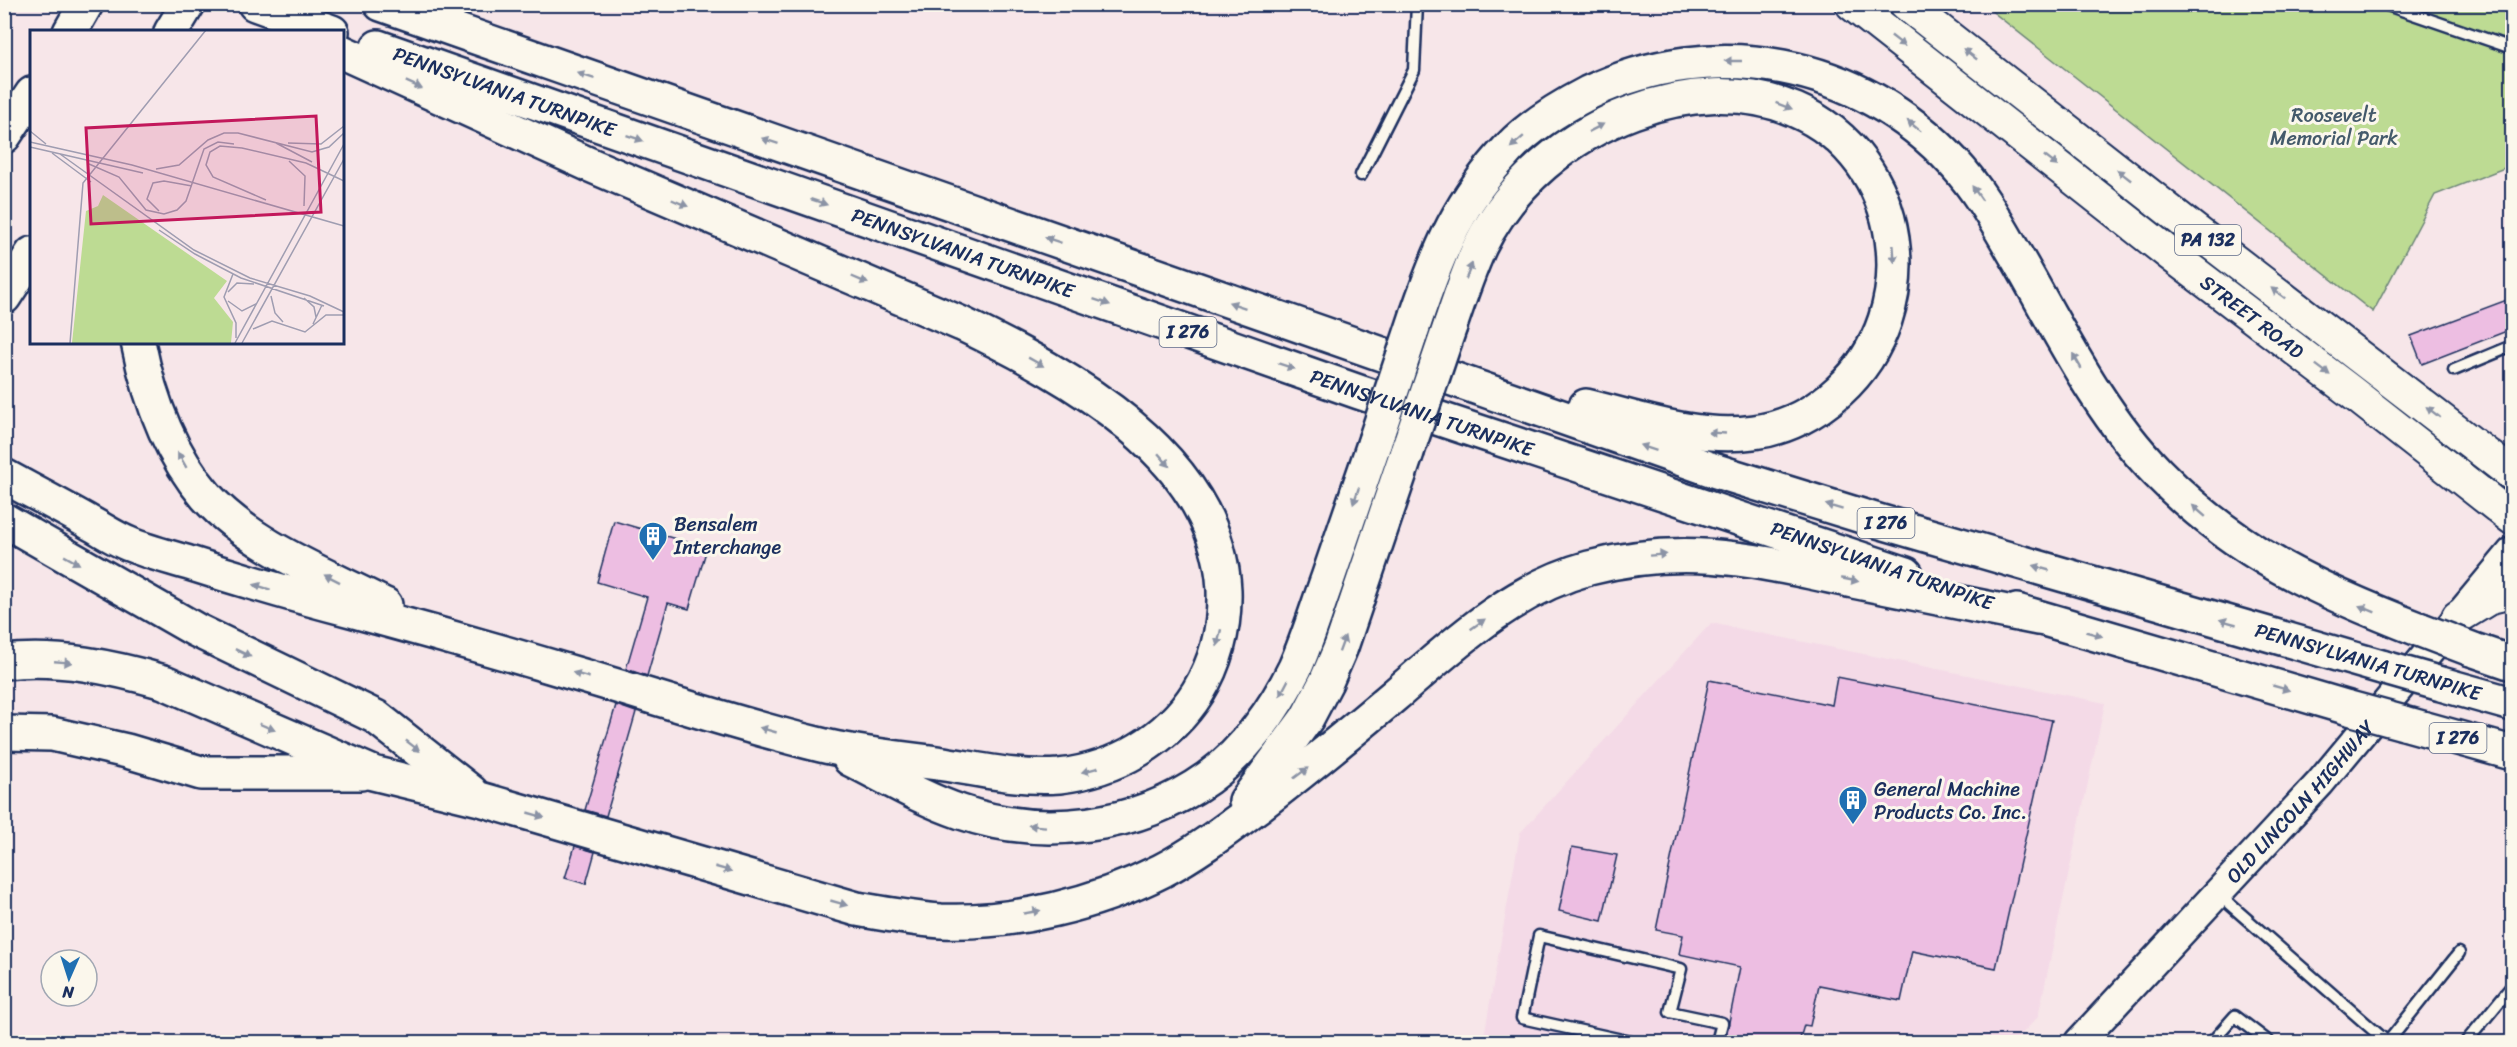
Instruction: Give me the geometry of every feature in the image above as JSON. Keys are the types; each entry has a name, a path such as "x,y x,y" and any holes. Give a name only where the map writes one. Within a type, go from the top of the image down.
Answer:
{"highway":[{"path":"172,30 188,4"},
{"path":"198,30 210,4"},
{"path":"236,4 292,30"},
{"path":"255,4 326,30"},
{"name":"PENNSYLVANIA TURNPIKE","path":"381,4 1716,471 1878,521 2512,704"},
{"name":"PENNSYLVANIA TURNPIKE","path":"344,36 1359,392 2038,618 2512,753"},
{"path":"4,476 127,544 270,589 440,634 824,746 1037,776 1084,772 1126,757 1145,746 1163,734 1192,702 1211,666 1223,624 1223,576 1218,551 1195,501 1158,453 1122,419 1090,394 1011,348 588,164 344,53"},
{"path":"824,746 944,805 988,820 1019,825 1051,827 1116,820 1150,809 1210,777 1237,752 1278,700 1308,635 1436,262 1450,229 1467,201 1512,145 1570,102 1636,74 1712,61 1747,61 1815,74 1877,100 1935,143 1956,165 1992,215 2106,407 2156,471 2217,527 2287,572 2358,606 2512,663"},
{"path":"1221,834 1286,749 1307,718 1326,682 1341,647 1407,452 1450,326 1468,274 1481,245 1502,211 1536,170 1588,132 1646,107 1679,99 1738,96 1760,99 1797,111 1833,133 1848,147 1873,182 1889,220 1893,241 1894,284 1884,328 1874,347 1862,367 1830,399 1812,412 1775,428 1735,434 1694,431 1392,359"},
{"path":"4,136 30,97"},
{"path":"4,297 30,257"},
{"path":"138,344 152,401 184,465 206,496 236,523 270,546 440,634"},
{"path":"4,520 196,630 376,717 480,799"},
{"path":"4,662 57,661 129,672 164,682 373,772 480,799 857,909 942,921 1014,916 1094,897 1159,872 1221,834 1320,759 1470,630 1523,595 1586,569 1650,555 1713,555 1792,568 2038,618"},
{"path":"4,733 52,734 127,751 201,773 373,772"}],"main road":[{"name":"STREET ROAD","path":"1852,4 2171,255 2359,397 2512,518"},
{"name":"STREET ROAD","path":"1906,4 2193,229 2512,474"},
{"path":"2458,431 2489,442 2512,445"},
{"name":"OLD LINCOLN HIGHWAY","path":"2079,1042 2320,783 2512,552"},
{"path":"2458,617 2491,597 2512,592"}],"lane":[{"path":"1361,175 1414,70 1417,4"},
{"path":"2384,4 2512,48"},
{"path":"2454,370 2512,346"},
{"path":"2217,893 2388,1042 2459,953"},
{"path":"1631,1042 1522,1018 1539,936 1681,969 1670,1012 1722,1023 1717,1042"},
{"path":"2473,1040 2512,986"},
{"path":"2212,1042 2235,1016 2269,1042"}],"shaded area":[{"path":"1711,623 2105,703 2038,1017 2014,1042 1483,1042 1520,833"}],"green space":[{"name":"Roosevelt Memorial Park","path":"1984,5 2512,5 2512,165 2435,195 2373,312"}],"building":[{"path":"2512,298 2512,329 2422,364 2411,336"},
{"name":"Bensalem Interchange","path":"614,521 707,548 689,609 668,603 647,676 626,669 647,597 597,582"},
{"name":"General Machine Products Co. Inc.","path":"1837,677 2052,720 1996,968 1912,951 1901,1001 1819,985 1810,1026 1804,1025 1799,1042 1747,1042 1726,1037 1740,967 1679,954 1683,935 1656,930 1709,680 1832,705"},
{"path":"616,705 636,712 606,816 585,810"},
{"path":"575,846 595,852 586,884 565,878"},
{"path":"1572,847 1617,855 1602,921 1559,911"}],"place":[{"name":"Bensalem Interchange","path":"653,562"},
{"name":"General Machine Products Co. Inc.","path":"1853,826"}]}
